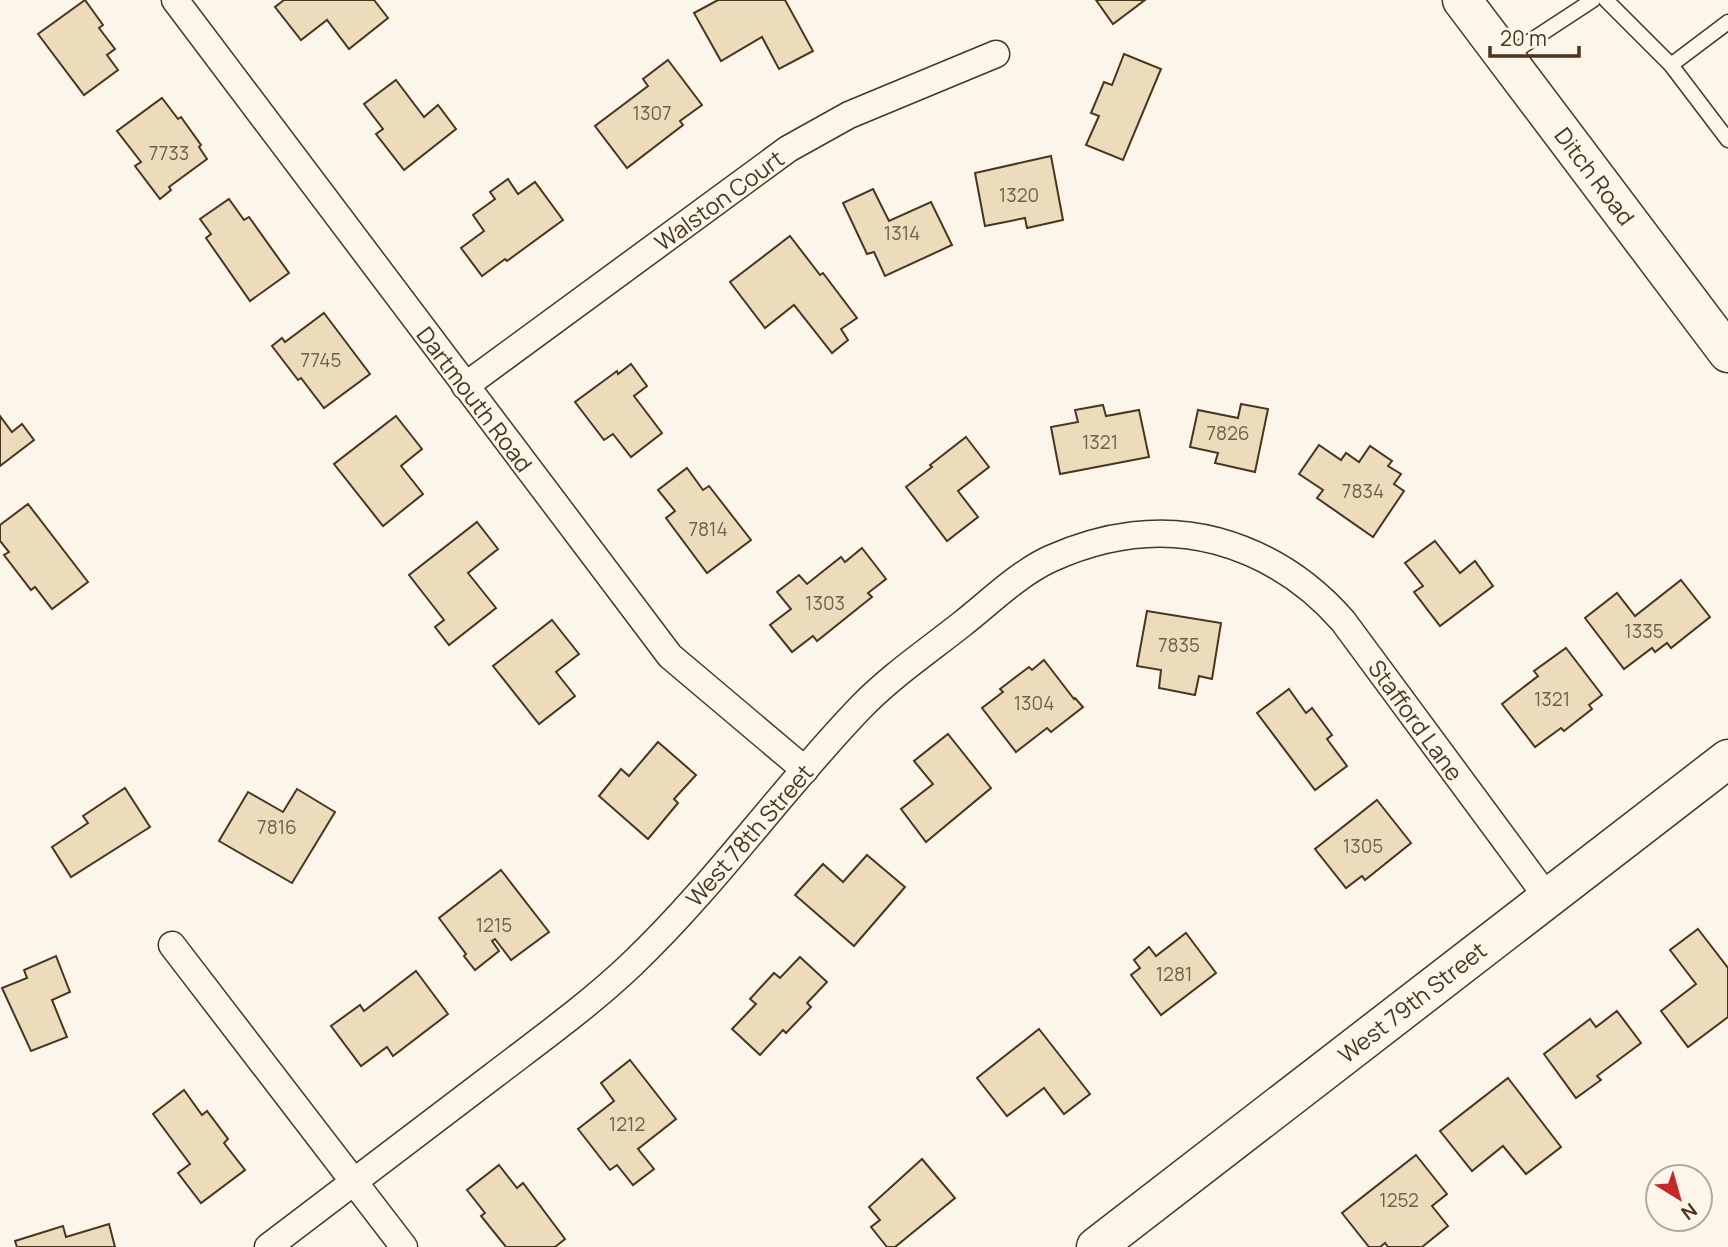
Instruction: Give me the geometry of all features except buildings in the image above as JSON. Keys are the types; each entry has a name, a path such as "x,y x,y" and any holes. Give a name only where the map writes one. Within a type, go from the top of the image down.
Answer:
{"main road":[{"name":"Ditch Road","path":"1462,0 1728,353"},
{"name":"West 79th Street","path":"1096,1247 1728,759"}],"street":[{"name":"Dartmouth Road","path":"175,0 670,656 805,770"},
{"name":"Walston Court","path":"465,386 788,149 849,115 996,54"},
{"name":"West 78th Street","path":"268,1247 575,1014 629,967 680,916 863,705 890,680 1024,575 1048,560 1101,540 1157,533 1200,537 1235,546 1267,560"},
{"name":"Stafford Lane","path":"1267,560 1295,576 1343,621 1547,897"},
{"path":"172,946 404,1247"}],"lane":[{"path":"1505,57 1593,0"},
{"path":"1606,0 1671,65 1728,141"},
{"path":"1671,65 1728,22"}]}
